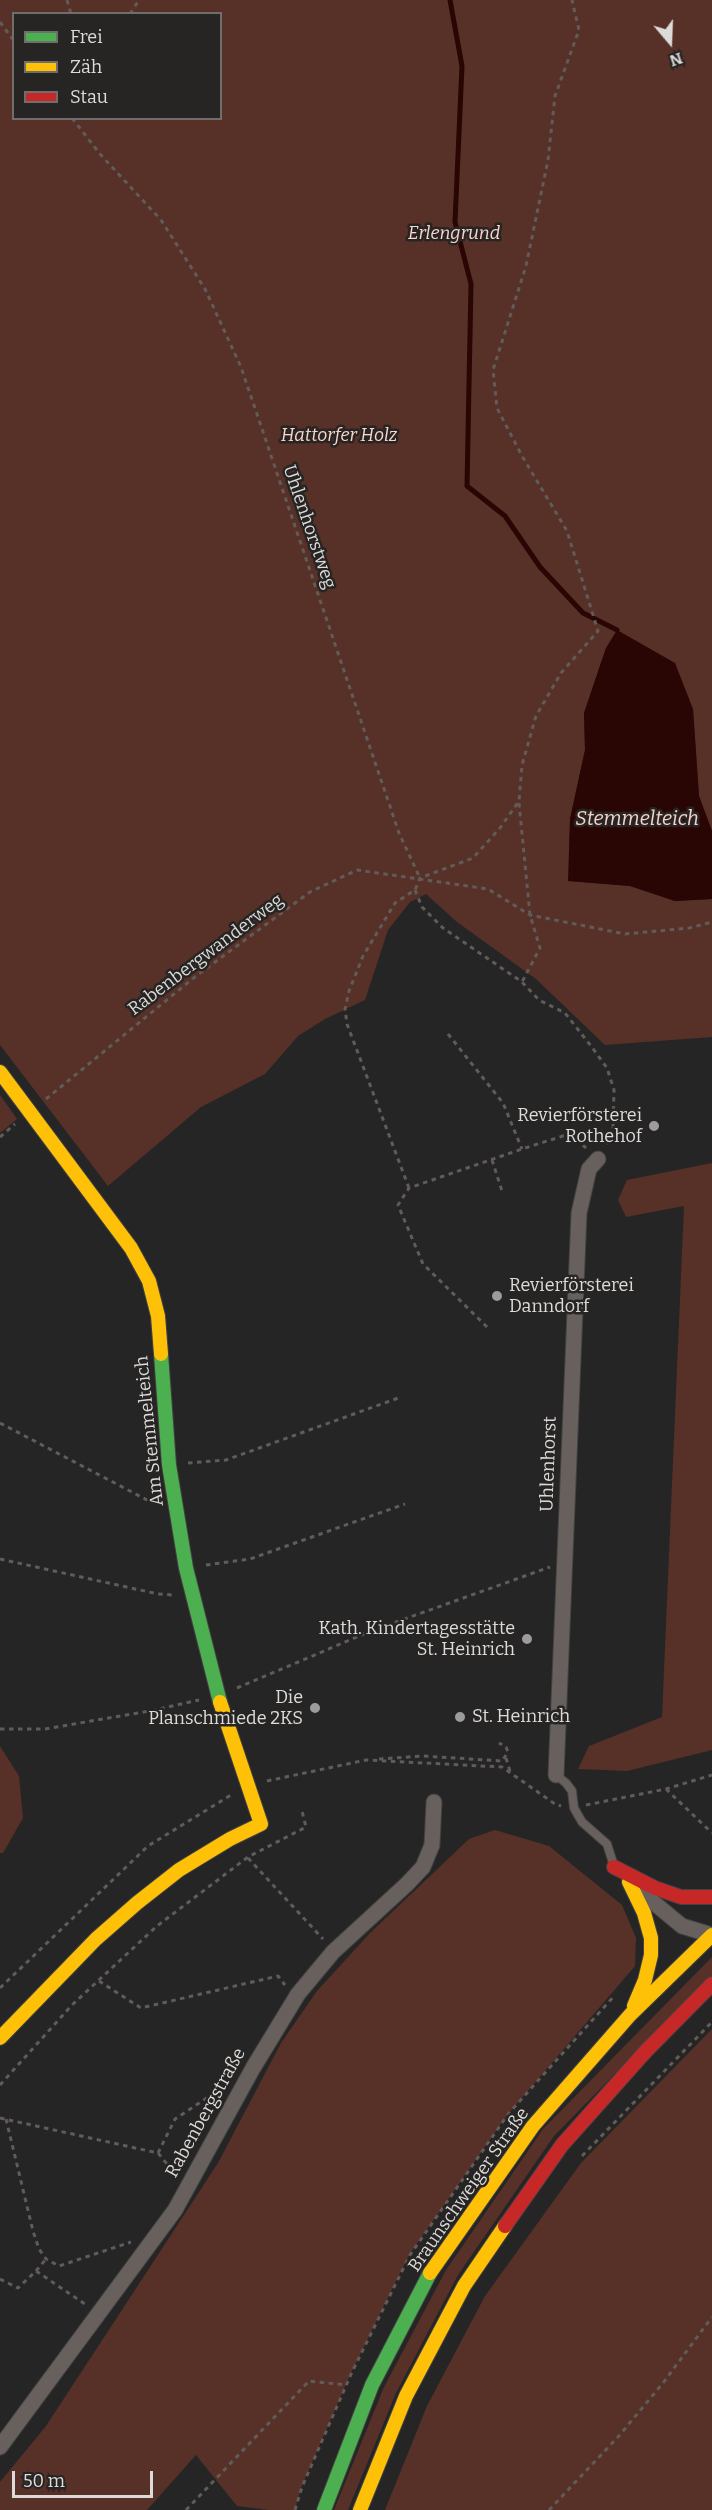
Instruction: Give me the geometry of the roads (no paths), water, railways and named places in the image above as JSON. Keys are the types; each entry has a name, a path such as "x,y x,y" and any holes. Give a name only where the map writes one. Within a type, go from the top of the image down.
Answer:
{"main road":[{"name":"Am Stemmelteich","path":"0,1072 131,1248 149,1281 158,1316 169,1465 186,1568 218,1695 261,1824 230,1839 179,1870 104,1932 0,2038"},
{"path":"614,1867 655,1888 681,1897 712,1897"},
{"path":"629,1882 644,1913 651,1938 651,1954 645,1980 630,2015"},
{"name":"Braunschweiger Straße","path":"324,2510 372,2385 433,2268 533,2126 630,2015 712,1935"},
{"path":"360,2510 406,2396 464,2286 562,2145 645,2052 712,1984"}],"street":[{"name":"Uhlenhorst","path":"556,1775 579,1213 590,1168 598,1159"},
{"name":"Rabenbergstraße","path":"0,2447 175,2210 253,2068 296,1999 333,1952 423,1867 432,1845 434,1802"},
{"path":"614,1867 682,1926 712,1935"}],"lane":[{"path":"556,1775 572,1791 574,1808 590,1831 608,1844 614,1867"}],"water":[{"name":"Stemmelteich","path":"617,630 675,663 693,709 699,796 712,831 712,899 675,901 630,886 568,881 570,819 585,750 584,713 606,648"}],"waterway":[{"path":"450,0 462,66 455,222 471,284 467,486 505,516 540,567 583,613 617,630"}],"place":[{"name":"Revierförsterei Rothehof","path":"654,1126"},
{"name":"Revierförsterei Danndorf","path":"497,1296"},
{"name":"Kath. Kindertagesstätte St. Heinrich","path":"527,1639"},
{"name":"Die Planschmiede 2KS","path":"315,1708"},
{"name":"St. Heinrich","path":"460,1717"}],"park label":[{"name":"Erlengrund","path":"454,234"},
{"name":"Hattorfer Holz","path":"339,436"}]}
